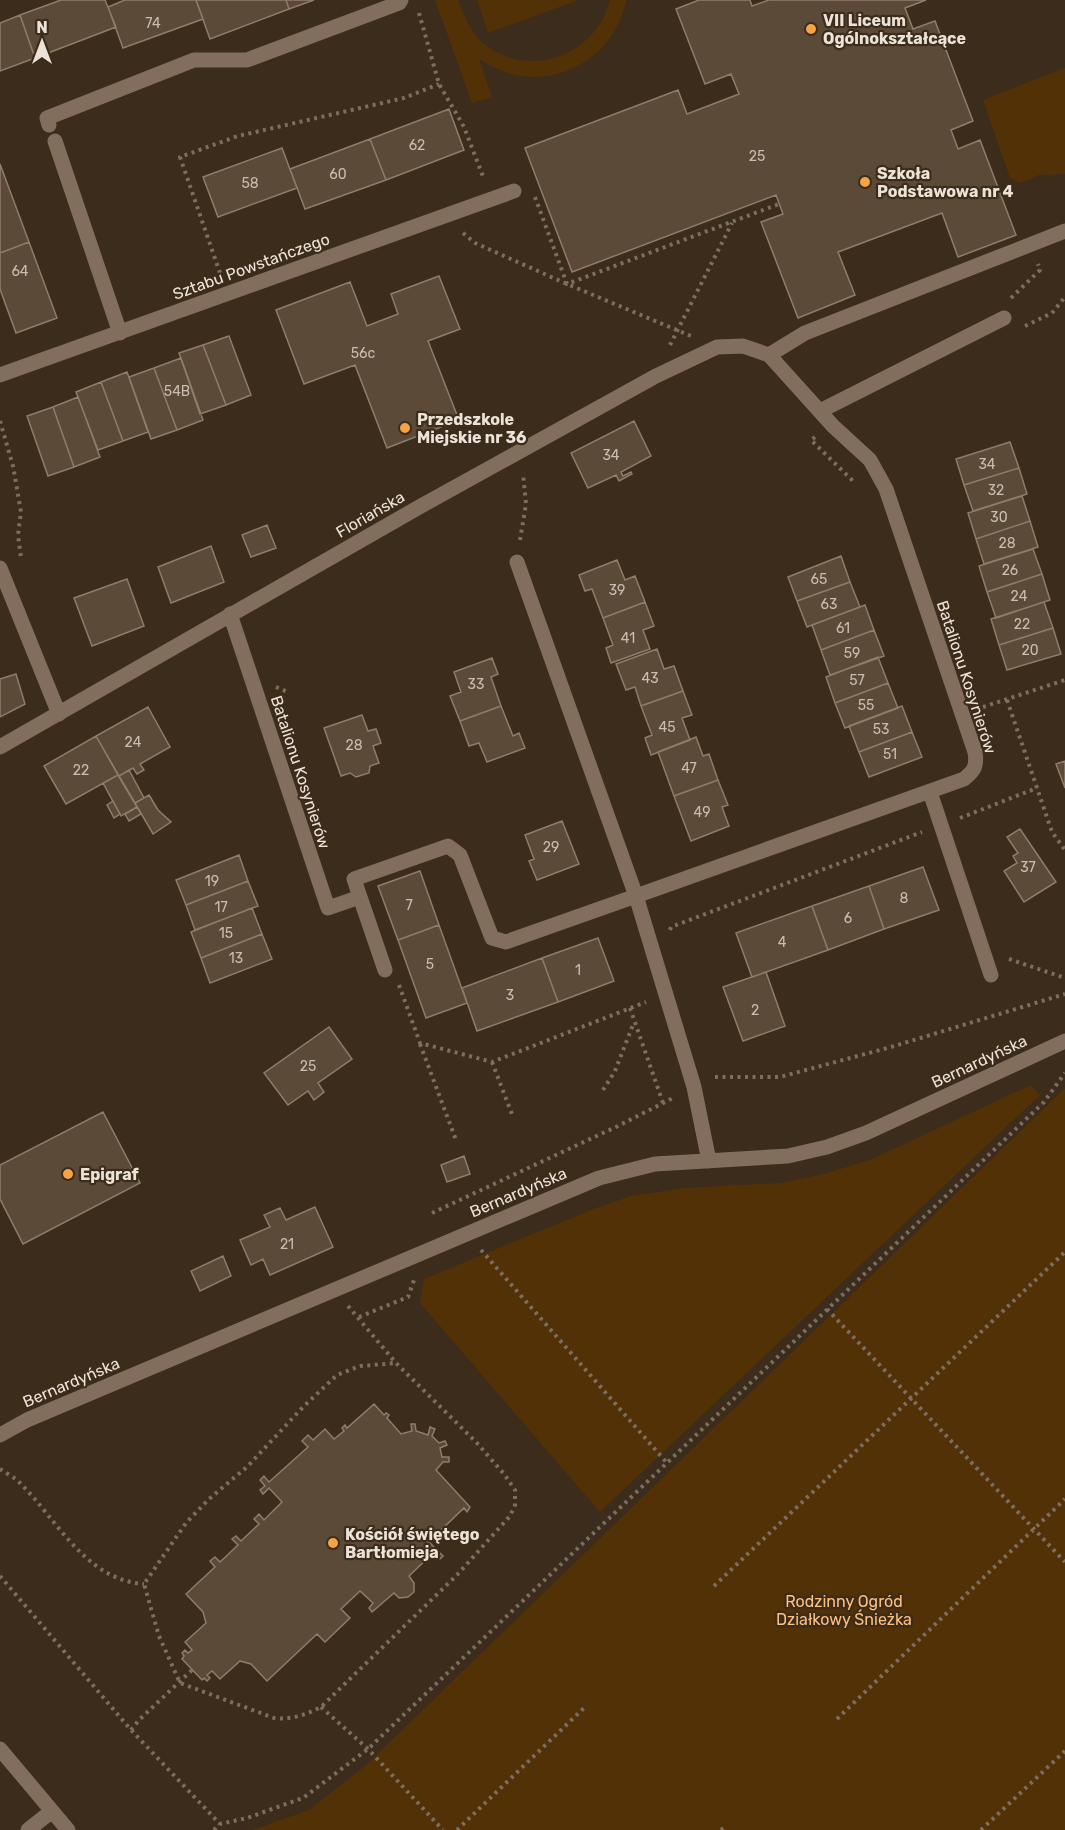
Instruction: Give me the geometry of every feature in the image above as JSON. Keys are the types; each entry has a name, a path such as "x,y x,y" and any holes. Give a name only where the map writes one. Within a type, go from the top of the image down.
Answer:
{"street":[{"path":"49,125 47,118 194,60 247,60 399,3 401,0"},
{"path":"55,141 120,333"},
{"name":"Sztabu Powstańczego","path":"0,375 514,191"},
{"path":"769,355 805,333 1065,231"},
{"path":"820,411 1004,318"},
{"name":"Floriańska","path":"0,747 230,614 656,376 717,347 743,346 769,355"},
{"name":"Batalionu Kosynierów","path":"230,614 328,908 360,897 354,879 448,846 460,855 492,938 506,942 964,779 975,770 977,764 975,752 886,489 870,460 833,426 769,355"},
{"path":"517,562 636,896 694,1087 709,1161"},
{"path":"0,568 59,714"},
{"path":"930,792 991,975"},
{"path":"360,897 385,970"},
{"name":"Bernardyńska","path":"0,1435 27,1420 599,1178 655,1164 788,1156 827,1147 866,1133 1065,1041"},
{"path":"0,1749 68,1830"},
{"path":"28,1830 52,1811"}],"path":[{"path":"418,10 439,84 464,127 492,199"},
{"path":"222,279 180,157 238,136 394,100 439,84"},
{"path":"531,187 567,284"},
{"path":"567,284 779,204"},
{"path":"446,215 475,243 717,347"},
{"path":"656,376 732,222"},
{"path":"1004,318 1000,310 1040,270 1030,244"},
{"path":"0,421 13,466 21,512 18,535 23,568"},
{"path":"517,562 526,504 520,450"},
{"path":"983,707 1065,680"},
{"path":"1007,700 1052,832 1065,850"},
{"path":"668,935 671,927 1037,788"},
{"path":"983,950 1065,978"},
{"path":"385,970 393,970 456,1140"},
{"path":"420,1043 492,1062 666,994"},
{"path":"432,1213 618,1126 715,1077 780,1077 891,1047 1065,994"},
{"path":"630,1008 663,1103"},
{"path":"603,1090 615,1071 634,1021"},
{"path":"492,1062 513,1117"},
{"path":"214,1830 220,1824 247,1818 303,1798 368,1749 1044,1102 1065,1073"},
{"path":"480,1249 667,1463"},
{"path":"714,1586 1065,1252"},
{"path":"144,1584 159,1636 180,1683 274,1718 286,1720 303,1716 321,1707 457,1575 510,1516 515,1505 515,1490 504,1474 477,1443 396,1363 347,1306"},
{"path":"827,1309 1065,1562"},
{"path":"144,1584 186,1523 209,1499 248,1466 303,1407 337,1375 360,1366 396,1363"},
{"path":"0,1469 18,1481 75,1548 107,1573 128,1583 144,1584"},
{"path":"837,1719 1065,1499"},
{"path":"0,1576 131,1730 220,1824"},
{"path":"131,1730 192,1670"},
{"path":"457,1830 586,1706"},
{"path":"321,1707 368,1749 443,1830"},
{"path":"981,1830 1065,1751"},
{"path":"722,1830 726,1826"}],"green space":[{"path":"435,0 458,0 469,26 482,43 506,56 525,61 543,60 578,47 603,19 610,0 626,0 613,34 589,59 574,68 539,77 521,76 504,72 479,59 492,97 472,103"},
{"path":"477,0 579,0 488,33"},
{"path":"1065,68 1065,174 1039,175 1021,183 1010,178 983,100"},
{"path":"1031,1085 1040,1095 600,1512 420,1303 424,1279 596,1208 631,1196 684,1188 780,1183 824,1174 872,1159"},
{"name":"Rodzinny Ogród Działkowy Śnieżka","path":"1065,1088 1065,1830 252,1830 309,1810 365,1766"}],"building":[{"path":"61,0 105,0 116,27 35,58 20,15"},
{"path":"125,0 196,0 203,19 123,48 108,7"},
{"path":"196,0 286,0 289,9 210,39"},
{"path":"286,0 314,0 289,9"},
{"path":"699,0 750,0 752,6 769,0 926,0 905,8 913,29 935,21 973,121 951,130 958,149 980,140 1016,235 958,257 942,213 838,252 855,295 798,318 761,222 783,214 776,195 572,272 525,148 678,90 687,114 739,94 731,74 705,84 676,9"},
{"path":"20,15 35,58 0,71 0,23"},
{"path":"449,109 464,150 386,180 370,139"},
{"path":"370,139 386,180 305,209 290,169"},
{"path":"282,148 297,188 218,217 203,177"},
{"path":"0,164 29,242 0,253"},
{"path":"29,242 57,318 16,333 0,289 0,253"},
{"path":"439,276 460,329 428,341 459,420 387,448 355,365 304,384 276,310 350,282 367,326 398,314 391,294"},
{"path":"229,336 251,395 226,405 203,345"},
{"path":"203,345 226,405 200,414 179,353"},
{"path":"181,358 203,420 177,430 154,368"},
{"path":"154,368 177,430 151,439 129,377"},
{"path":"127,372 148,432 123,441 101,382"},
{"path":"101,382 123,441 98,450 76,392"},
{"path":"78,397 100,457 74,467 53,407"},
{"path":"53,407 74,467 48,476 27,416"},
{"path":"634,421 651,456 621,472 623,476 631,472 632,474 619,481 616,475 588,488 571,453"},
{"path":"1010,442 1019,468 964,485 956,459"},
{"path":"1019,468 1027,494 973,511 964,485"},
{"path":"1022,496 1030,521 976,539 968,513"},
{"path":"1030,521 1038,547 984,564 976,539"},
{"path":"267,525 276,548 251,557 242,535"},
{"path":"211,546 224,582 171,603 158,567"},
{"path":"1033,549 1042,574 987,592 979,566"},
{"path":"841,556 850,582 797,601 788,577"},
{"path":"617,560 625,580 635,576 645,602 603,618 592,589 585,591 579,575"},
{"path":"1042,574 1050,600 996,618 987,592"},
{"path":"127,579 144,626 92,646 74,598"},
{"path":"850,582 860,607 807,627 797,601"},
{"path":"645,602 654,626 643,630 650,649 611,663 606,648 613,645 603,618"},
{"path":"1044,602 1053,628 999,645 991,619"},
{"path":"865,605 874,630 821,650 812,625"},
{"path":"1053,628 1061,654 1007,670 999,645"},
{"path":"874,630 884,656 830,675 821,650"},
{"path":"657,649 664,669 674,666 683,691 641,706 635,687 626,690 616,664"},
{"path":"878,657 888,683 835,703 826,677"},
{"path":"492,658 498,674 491,677 501,706 460,721 450,696 461,692 454,672"},
{"path":"16,674 25,704 0,717 0,679"},
{"path":"888,683 898,708 845,728 835,703"},
{"path":"683,691 692,715 682,718 690,740 651,755 645,738 652,735 641,706"},
{"path":"501,706 513,736 519,733 525,748 487,762 479,743 469,746 460,721"},
{"path":"902,706 912,732 859,752 849,726"},
{"path":"148,707 170,747 140,764 144,770 137,774 133,768 119,776 96,736"},
{"path":"362,715 368,731 376,729 381,743 373,746 379,763 370,766 369,773 356,777 350,773 341,776 324,728"},
{"path":"912,732 922,757 869,777 859,752"},
{"path":"96,736 118,775 66,804 44,766"},
{"path":"696,737 703,756 709,754 718,780 674,796 658,752"},
{"path":"1065,761 1065,788 1056,764"},
{"path":"129,770 144,798 135,803 119,776"},
{"path":"118,775 137,807 121,816 103,783"},
{"path":"718,780 728,805 722,807 729,826 691,841 674,796"},
{"path":"149,795 158,810 171,822 153,834 135,803"},
{"path":"113,801 120,814 114,818 107,805"},
{"path":"137,807 141,814 129,821 125,814"},
{"path":"562,821 579,864 537,880 529,861 534,859 525,835"},
{"path":"1020,829 1056,882 1024,902 1004,871 1017,863 1013,856 1018,853 1007,837"},
{"path":"239,855 248,881 186,905 176,880"},
{"path":"923,867 939,910 884,929 869,886"},
{"path":"420,871 439,925 398,940 378,886"},
{"path":"248,881 258,906 195,930 186,905"},
{"path":"869,886 884,929 828,950 812,906"},
{"path":"812,906 828,950 752,977 736,933"},
{"path":"252,908 262,934 201,958 191,932"},
{"path":"439,925 467,1003 426,1018 398,940"},
{"path":"262,934 272,959 210,983 201,958"},
{"path":"598,938 614,981 558,1002 542,958"},
{"path":"542,958 558,1002 477,1031 462,988"},
{"path":"766,972 785,1026 743,1041 723,987"},
{"path":"329,1027 352,1059 318,1083 324,1092 314,1100 308,1091 288,1105 264,1073"},
{"name":"Epigraf","path":"103,1112 140,1183 23,1244 0,1199 0,1165"},
{"path":"464,1156 470,1174 447,1182 441,1165"},
{"path":"315,1207 333,1247 270,1275 263,1259 251,1265 240,1240 270,1227 264,1215 280,1208 286,1220"},
{"path":"223,1256 231,1276 200,1291 191,1271"},
{"name":"Kościół świętego Bartłomieja","path":"374,1404 384,1415 386,1413 389,1415 387,1418 401,1434 412,1431 411,1424 415,1424 416,1431 428,1435 430,1427 435,1429 432,1436 439,1443 445,1441 447,1445 440,1448 442,1457 449,1457 449,1462 443,1462 436,1470 470,1507 467,1512 464,1508 441,1530 444,1533 441,1536 438,1532 428,1541 443,1556 440,1559 434,1552 409,1576 414,1583 414,1592 408,1597 399,1598 394,1593 372,1612 369,1608 373,1603 360,1591 341,1609 350,1618 325,1642 317,1634 267,1681 251,1664 240,1661 220,1679 212,1671 207,1675 210,1678 207,1681 204,1678 202,1680 182,1659 184,1656 182,1653 185,1650 188,1653 192,1650 185,1642 206,1623 203,1612 186,1594 215,1567 210,1561 215,1557 220,1562 238,1545 232,1539 236,1536 241,1541 259,1524 254,1519 259,1514 264,1520 282,1502 269,1488 263,1494 260,1490 265,1486 260,1480 264,1476 269,1482 308,1447 302,1441 308,1435 313,1440 325,1429 334,1439 344,1431 342,1428 345,1425 347,1428"}],"place":[{"name":"VII Liceum Ogólnokształcące","path":"811,29"},
{"name":"Szkoła Podstawowa nr 4","path":"865,182"},
{"name":"Przedszkole Miejskie nr 36","path":"405,428"},
{"name":"Epigraf","path":"68,1174"},
{"name":"Kościół świętego Bartłomieja","path":"333,1543"}]}
